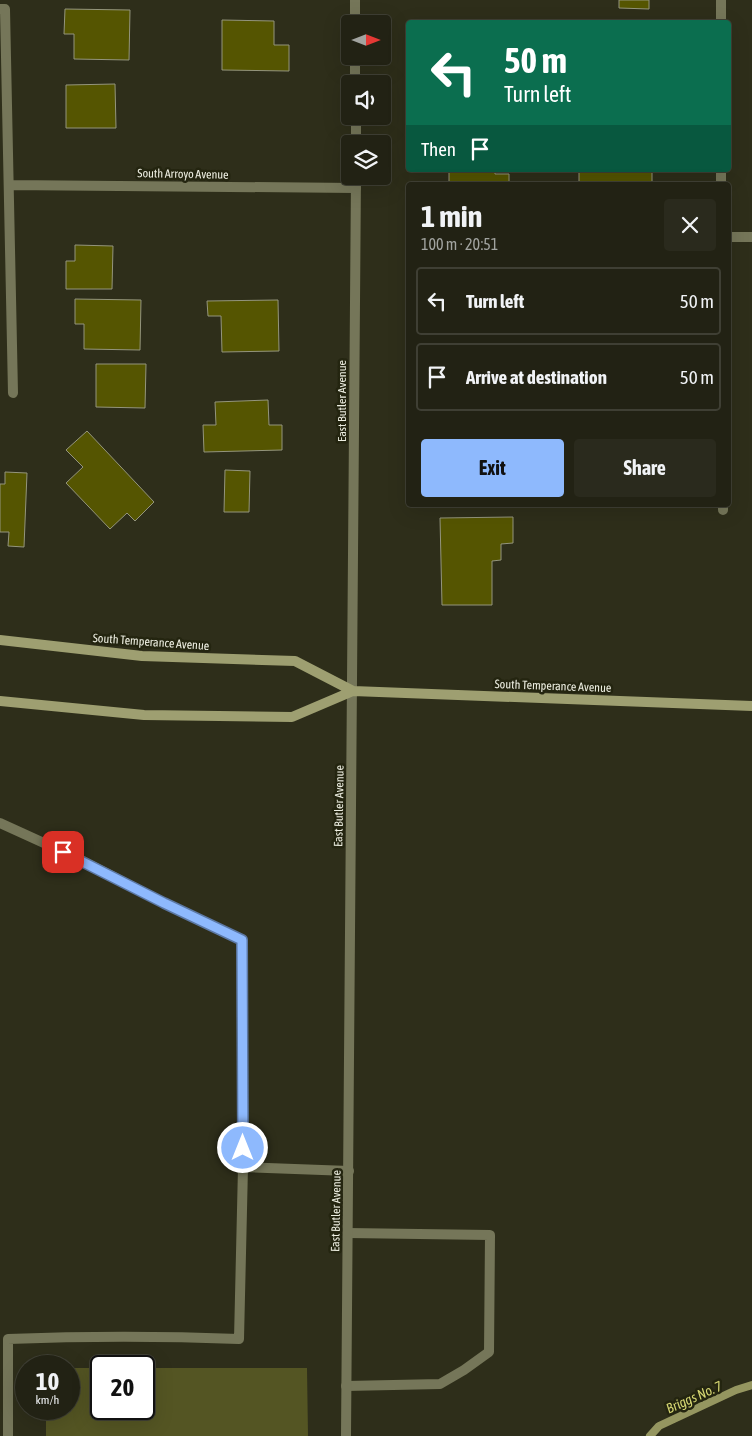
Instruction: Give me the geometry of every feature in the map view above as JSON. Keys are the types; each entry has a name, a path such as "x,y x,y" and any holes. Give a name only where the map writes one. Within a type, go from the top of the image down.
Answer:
{"main road":[{"name":"South Temperance Avenue","path":"0,640 142,656 295,662 353,691 752,706"},
{"name":"South Temperance Avenue","path":"0,701 144,715 292,717 353,691"}],"street":[{"path":"354,0 355,15"},
{"path":"721,0 721,20"},
{"path":"2,9 9,185 13,392"},
{"name":"South Arroyo Avenue","path":"9,185 356,188"},
{"name":"East Butler Avenue","path":"346,1436 356,188"},
{"path":"731,238 752,237"},
{"path":"0,824 79,859 164,903 242,940 243,1167 239,1339 160,1336 81,1336 8,1339 8,1436"},
{"path":"243,1167 349,1172"},
{"path":"346,1386 440,1384 489,1352 490,1235 348,1233"}],"shaded area":[{"path":"80,1368 90,1368 90,1420 155,1420 155,1368 307,1368 308,1436 46,1436 46,1420 80,1420"}],"building":[{"path":"619,0 649,0 649,9 619,8"},
{"path":"65,9 130,10 129,60 74,59 74,34 64,34"},
{"path":"222,20 274,21 274,45 289,45 289,71 222,70"},
{"path":"115,84 116,128 66,128 66,85"},
{"path":"449,172 495,172 495,174 509,174 509,182 449,182"},
{"path":"579,172 652,172 652,182 579,182"},
{"path":"75,245 113,246 112,289 66,289 66,261 75,261"},
{"path":"75,299 141,300 140,350 84,349 84,324 75,324"},
{"path":"278,300 279,351 222,352 221,316 208,316 207,301"},
{"path":"96,364 146,364 145,408 96,407"},
{"path":"268,400 269,425 282,425 282,450 204,452 203,425 216,425 215,402"},
{"path":"87,431 154,502 135,521 127,513 110,529 66,483 83,467 66,450"},
{"path":"225,470 250,471 249,512 224,512"},
{"path":"5,472 27,473 24,547 8,546 9,532 0,532 0,484 5,484"},
{"path":"513,517 513,543 501,544 501,560 492,561 492,605 442,605 440,518"}],"waterway":[{"name":"Briggs No. 7","path":"650,1436 659,1426 736,1390 752,1385"}],"route":[{"path":"63,852 242,940 243,1148"}]}
